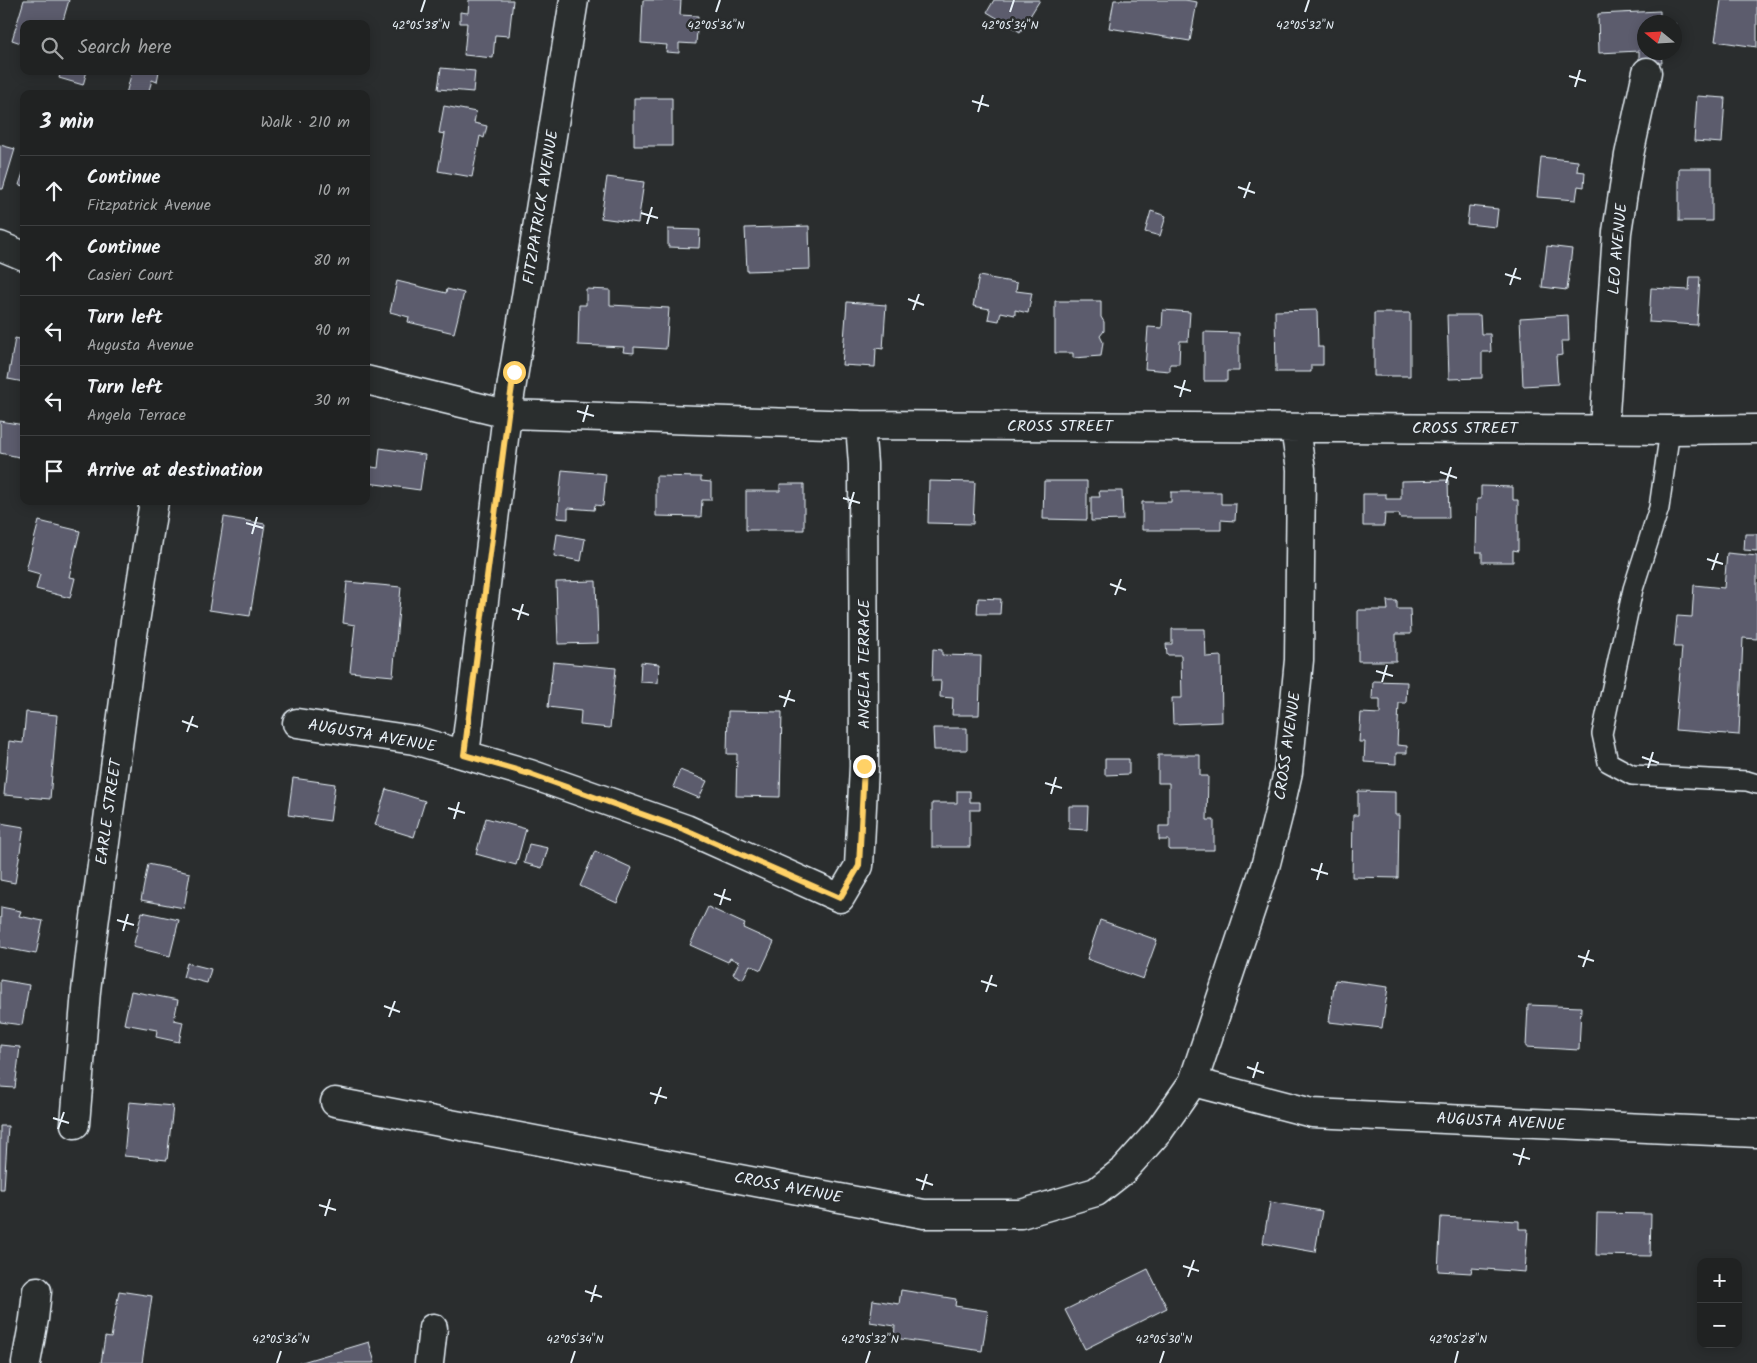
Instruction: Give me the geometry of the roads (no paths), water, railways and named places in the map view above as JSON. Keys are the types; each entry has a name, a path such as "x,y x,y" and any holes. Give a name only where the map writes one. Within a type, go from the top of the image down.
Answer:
{"street":[{"name":"FITZPATRICK AVENUE","path":"464,755 508,414 574,0"},
{"name":"LEO AVENUE","path":"1604,429 1617,232 1629,155 1647,72"},
{"path":"0,246 20,254"},
{"name":"CROSS STREET","path":"370,381 508,414 860,425 1757,429"},
{"name":"ANGELA TERRACE","path":"840,898 859,866 864,766 863,464 860,425"},
{"name":"CROSS AVENUE","path":"335,1102 924,1214 1021,1214 1096,1192 1124,1170 1152,1138 1194,1082 1264,867 1288,772 1299,660 1301,469 1295,428"},
{"name":"EARLE STREET","path":"75,1124 90,956 132,641 153,505"},
{"name":"AUGUSTA AVENUE","path":"297,723 414,740 530,774 686,830 840,898"},
{"name":"AUGUSTA AVENUE","path":"1194,1082 1312,1113 1757,1133"},
{"path":"26,1363 37,1291"},
{"path":"429,1363 433,1328"}],"lane":[{"path":"1670,430 1659,508 1633,590 1602,734 1608,762 1632,775 1747,781 1757,784"}]}
